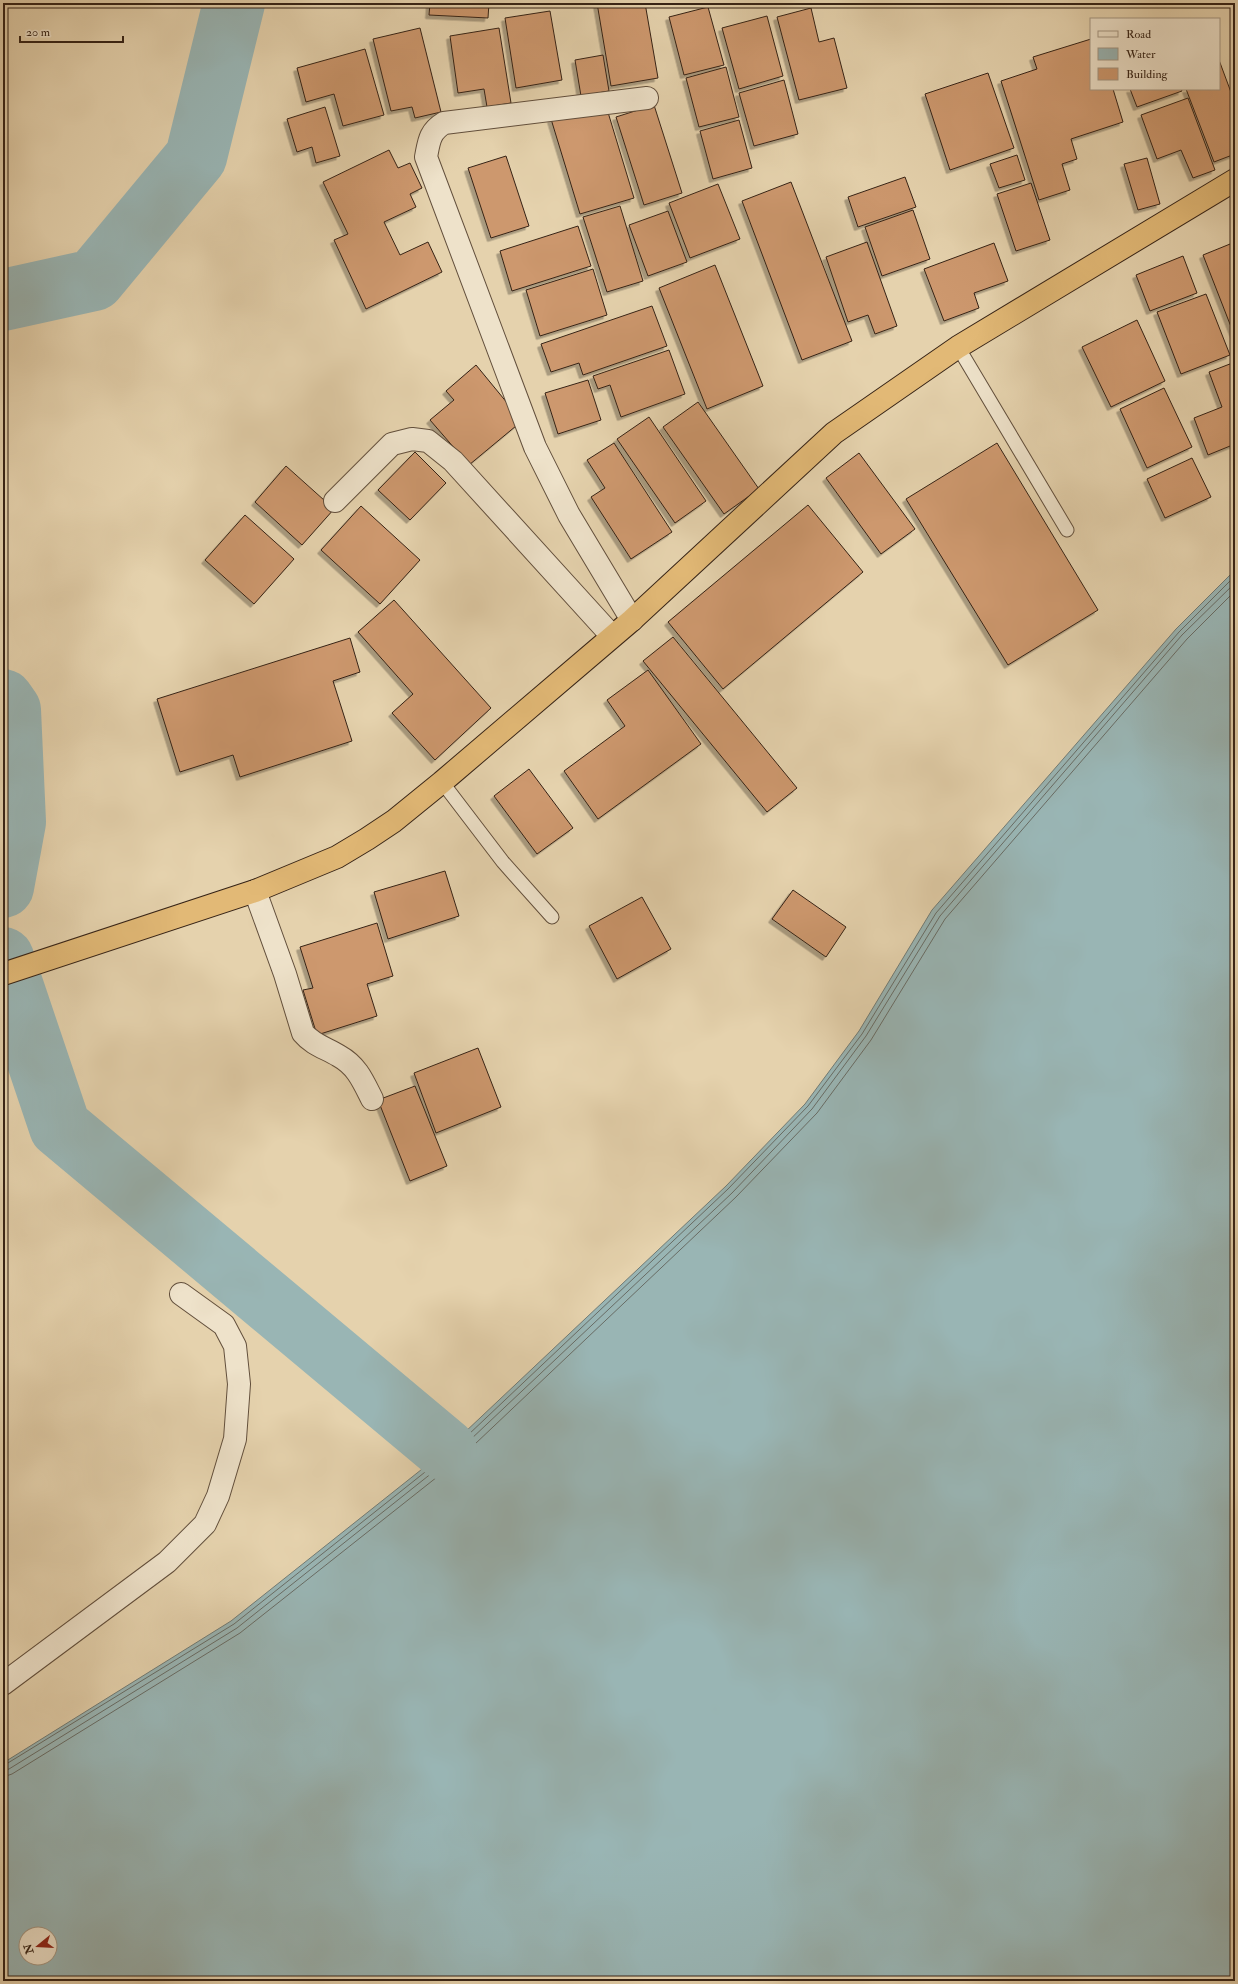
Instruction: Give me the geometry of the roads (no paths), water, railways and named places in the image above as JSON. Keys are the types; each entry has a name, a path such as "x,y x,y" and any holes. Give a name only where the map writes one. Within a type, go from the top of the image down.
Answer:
{"highway":[{"path":"3,974 255,891 337,857 367,839 394,821 442,782 632,620 834,433 958,347 1235,180"}],"street":[{"path":"632,620 569,515 535,447 426,158 434,129 444,123 647,98"},
{"path":"335,501 392,444 412,439 428,441 453,461 612,636"},
{"path":"255,891 285,974 303,1033 313,1043 348,1062 359,1072 372,1099"},
{"path":"3,1684 167,1562 205,1524 218,1496 235,1439 239,1384 235,1346 224,1325 181,1294"}],"lane":[{"path":"958,347 1067,530"},
{"path":"442,782 503,862 552,917"}],"water":[{"path":"1235,570 1235,1981 3,1981 3,1763 231,1621 446,1450 726,1186 805,1104 859,1031 932,910 1176,629"}],"waterway":[{"path":"3,300 94,280 196,157 234,3"},
{"path":"3,700 10,710 15,822 3,887"},
{"path":"3,958 60,1127 446,1450"}]}
